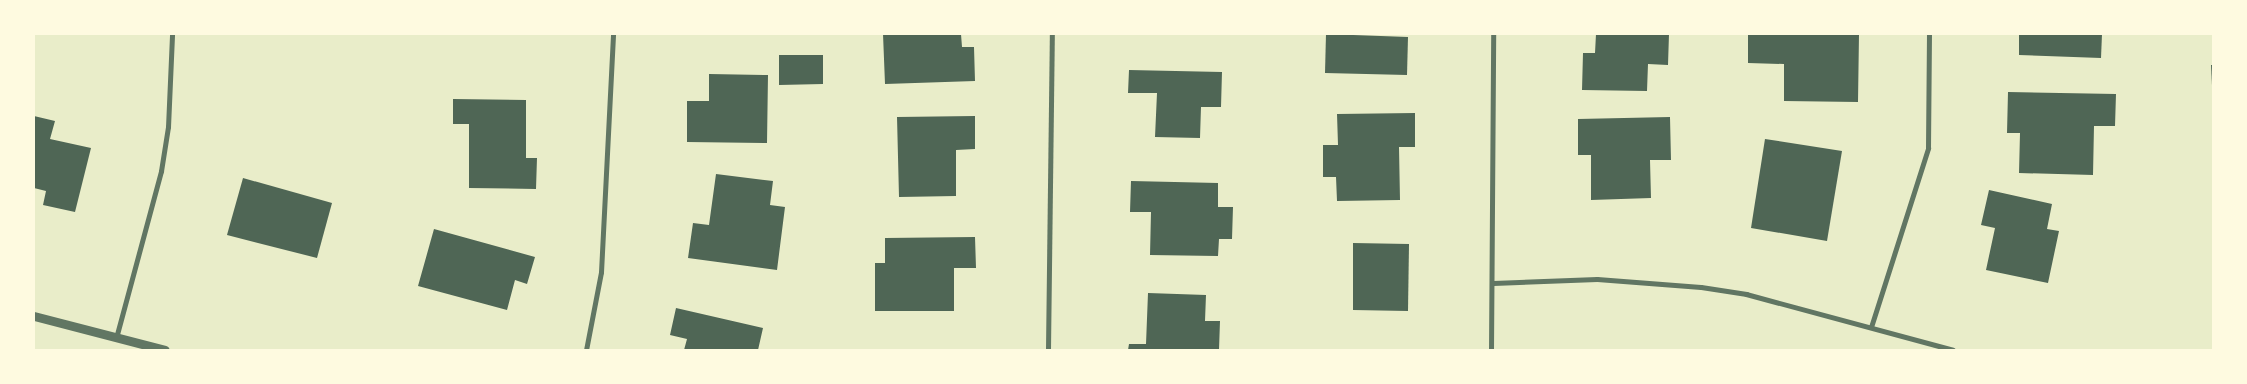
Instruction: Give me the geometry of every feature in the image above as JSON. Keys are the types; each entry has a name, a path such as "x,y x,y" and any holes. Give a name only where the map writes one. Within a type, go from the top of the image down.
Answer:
{"street":[{"path":"116,338 160,171 168,127 172,34"},
{"path":"586,350 601,272 613,34"},
{"path":"1048,350 1052,34"},
{"path":"1491,350 1494,34"},
{"path":"1871,327 1928,148 1929,34"},
{"path":"1493,283 1597,279 1701,287 1746,294 1953,350"},
{"path":"34,316 166,350"}],"building":[{"path":"883,34 961,34 962,47 974,47 975,81 885,84"},
{"path":"1326,34 1408,37 1407,75 1325,73"},
{"path":"1596,34 1669,34 1668,65 1648,64 1647,91 1582,90 1583,53 1595,53"},
{"path":"1748,34 1859,34 1858,102 1784,101 1784,64 1748,63"},
{"path":"2019,34 2102,34 2101,58 2019,55"},
{"path":"779,55 823,55 823,84 779,85"},
{"path":"2211,65 2213,65 2213,85 2212,85"},
{"path":"1129,70 1222,72 1221,107 1201,107 1200,138 1155,137 1157,93 1128,93"},
{"path":"709,74 768,75 767,143 687,142 687,101 709,101"},
{"path":"2008,92 2116,94 2115,126 2094,126 2093,175 2019,173 2020,133 2007,133"},
{"path":"453,99 526,100 526,158 537,158 536,189 469,188 469,124 453,124"},
{"path":"1415,113 1415,147 1399,147 1400,200 1337,201 1336,177 1323,177 1323,145 1338,145 1337,114"},
{"path":"34,116 55,121 50,139 91,148 75,212 43,205 46,191 34,188"},
{"path":"975,116 975,149 956,150 956,196 899,197 897,117"},
{"path":"1670,117 1671,160 1650,160 1651,198 1591,200 1591,155 1578,155 1578,119"},
{"path":"1765,139 1842,151 1827,241 1751,228"},
{"path":"716,174 773,181 770,205 785,207 777,270 688,258 693,223 709,225"},
{"path":"243,178 332,203 317,258 227,235"},
{"path":"1131,181 1218,183 1218,207 1233,207 1232,239 1219,239 1218,256 1150,255 1151,212 1130,212"},
{"path":"1989,190 2052,204 2047,229 2059,231 2048,283 1986,270 1995,228 1981,225"},
{"path":"434,229 535,257 527,284 515,280 507,310 418,286"},
{"path":"975,237 976,268 954,268 954,311 875,311 875,263 885,263 885,238"},
{"path":"1353,243 1409,244 1408,311 1353,310"},
{"path":"1148,293 1206,295 1205,321 1220,321 1219,350 1128,350 1129,344 1146,344"},
{"path":"676,308 763,328 758,350 684,350 687,339 670,335"}]}
